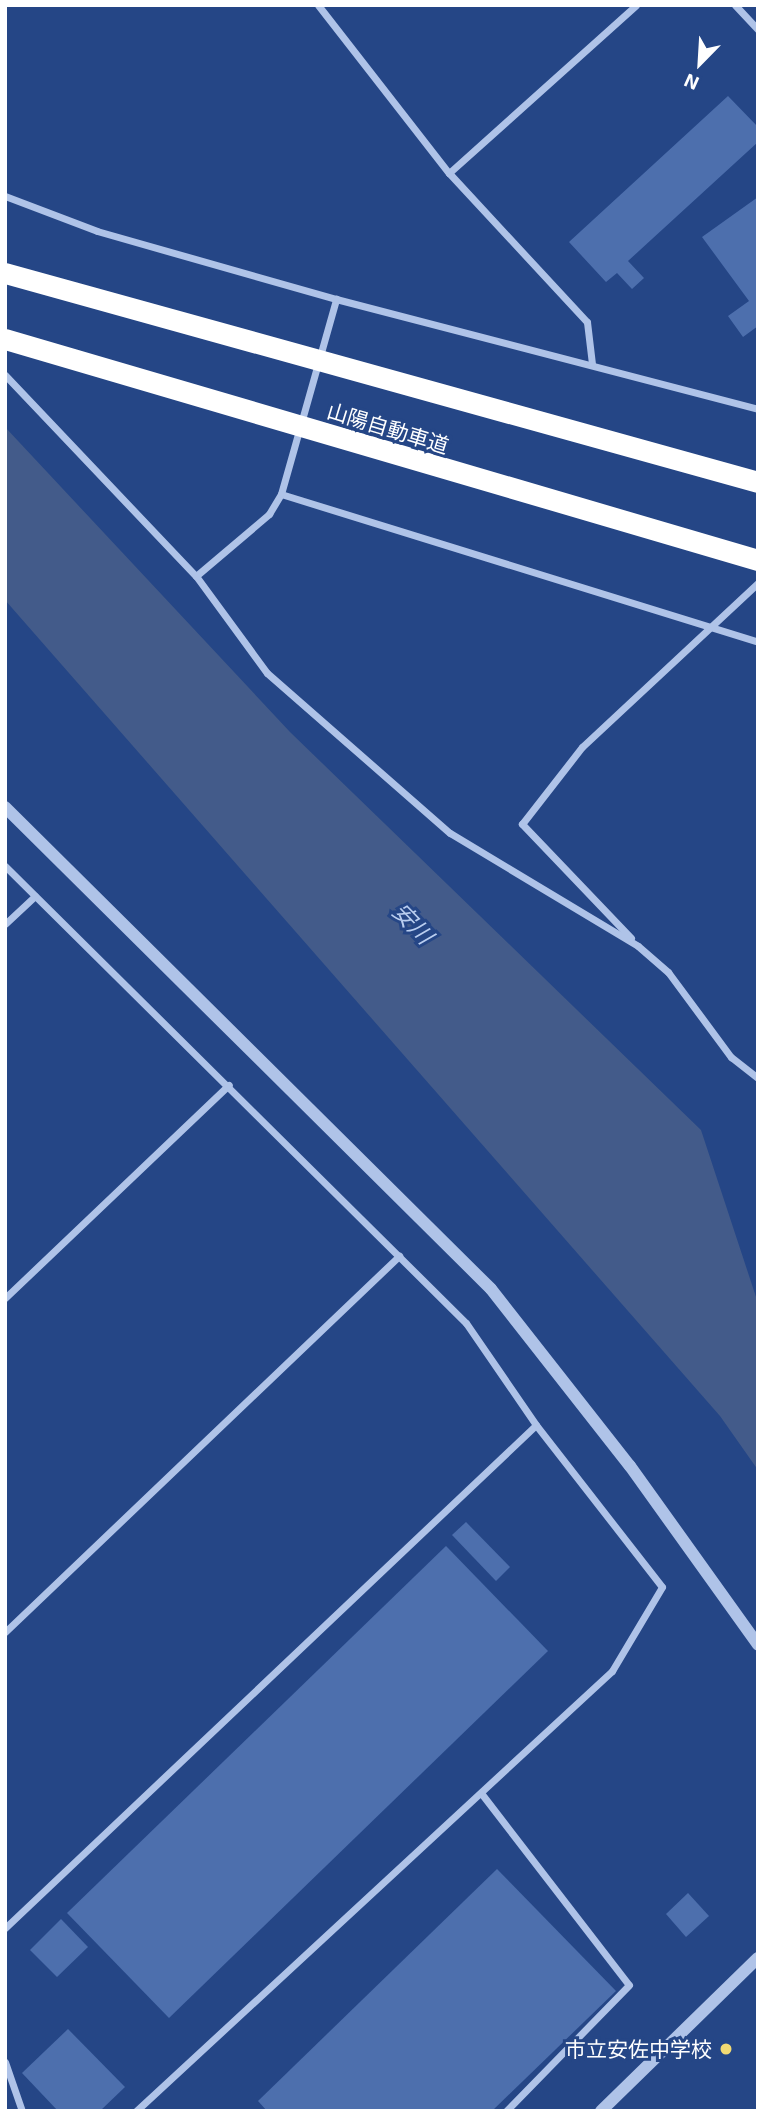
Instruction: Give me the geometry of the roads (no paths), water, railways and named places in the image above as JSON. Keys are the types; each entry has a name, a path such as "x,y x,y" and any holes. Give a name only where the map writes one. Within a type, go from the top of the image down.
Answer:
{"highway":[{"name":"山陽自動車道","path":"5,273 758,482"},
{"name":"山陽自動車道","path":"5,339 758,560"}],"street":[{"path":"318,5 449,173 587,322 592,364"},
{"path":"449,173 636,5"},
{"path":"736,5 758,30"},
{"path":"5,196 97,231 336,299 758,409"},
{"path":"196,576 269,514 281,494 336,299"},
{"path":"5,375 196,576 267,673 450,833 639,946"},
{"path":"281,494 758,642"},
{"path":"758,583 582,747 522,824 639,946 668,972 732,1057 758,1078"},
{"path":"5,807 491,1289 630,1466 758,1645"},
{"path":"5,866 229,1085 466,1323 536,1425 662,1587 612,1671 136,2111"},
{"path":"5,924 36,896"},
{"path":"5,1298 229,1085"},
{"path":"5,1632 399,1256"},
{"path":"5,1928 536,1425"},
{"path":"481,1793 629,1985 506,2111"},
{"path":"601,2111 758,1958"},
{"path":"5,2062 22,2111"}],"water":[{"name":"安川","path":"5,427 290,732 701,1130 758,1303 758,1470 720,1416 5,600"}],"place":[{"name":"市立安佐中学校","path":"726,2049"}]}
